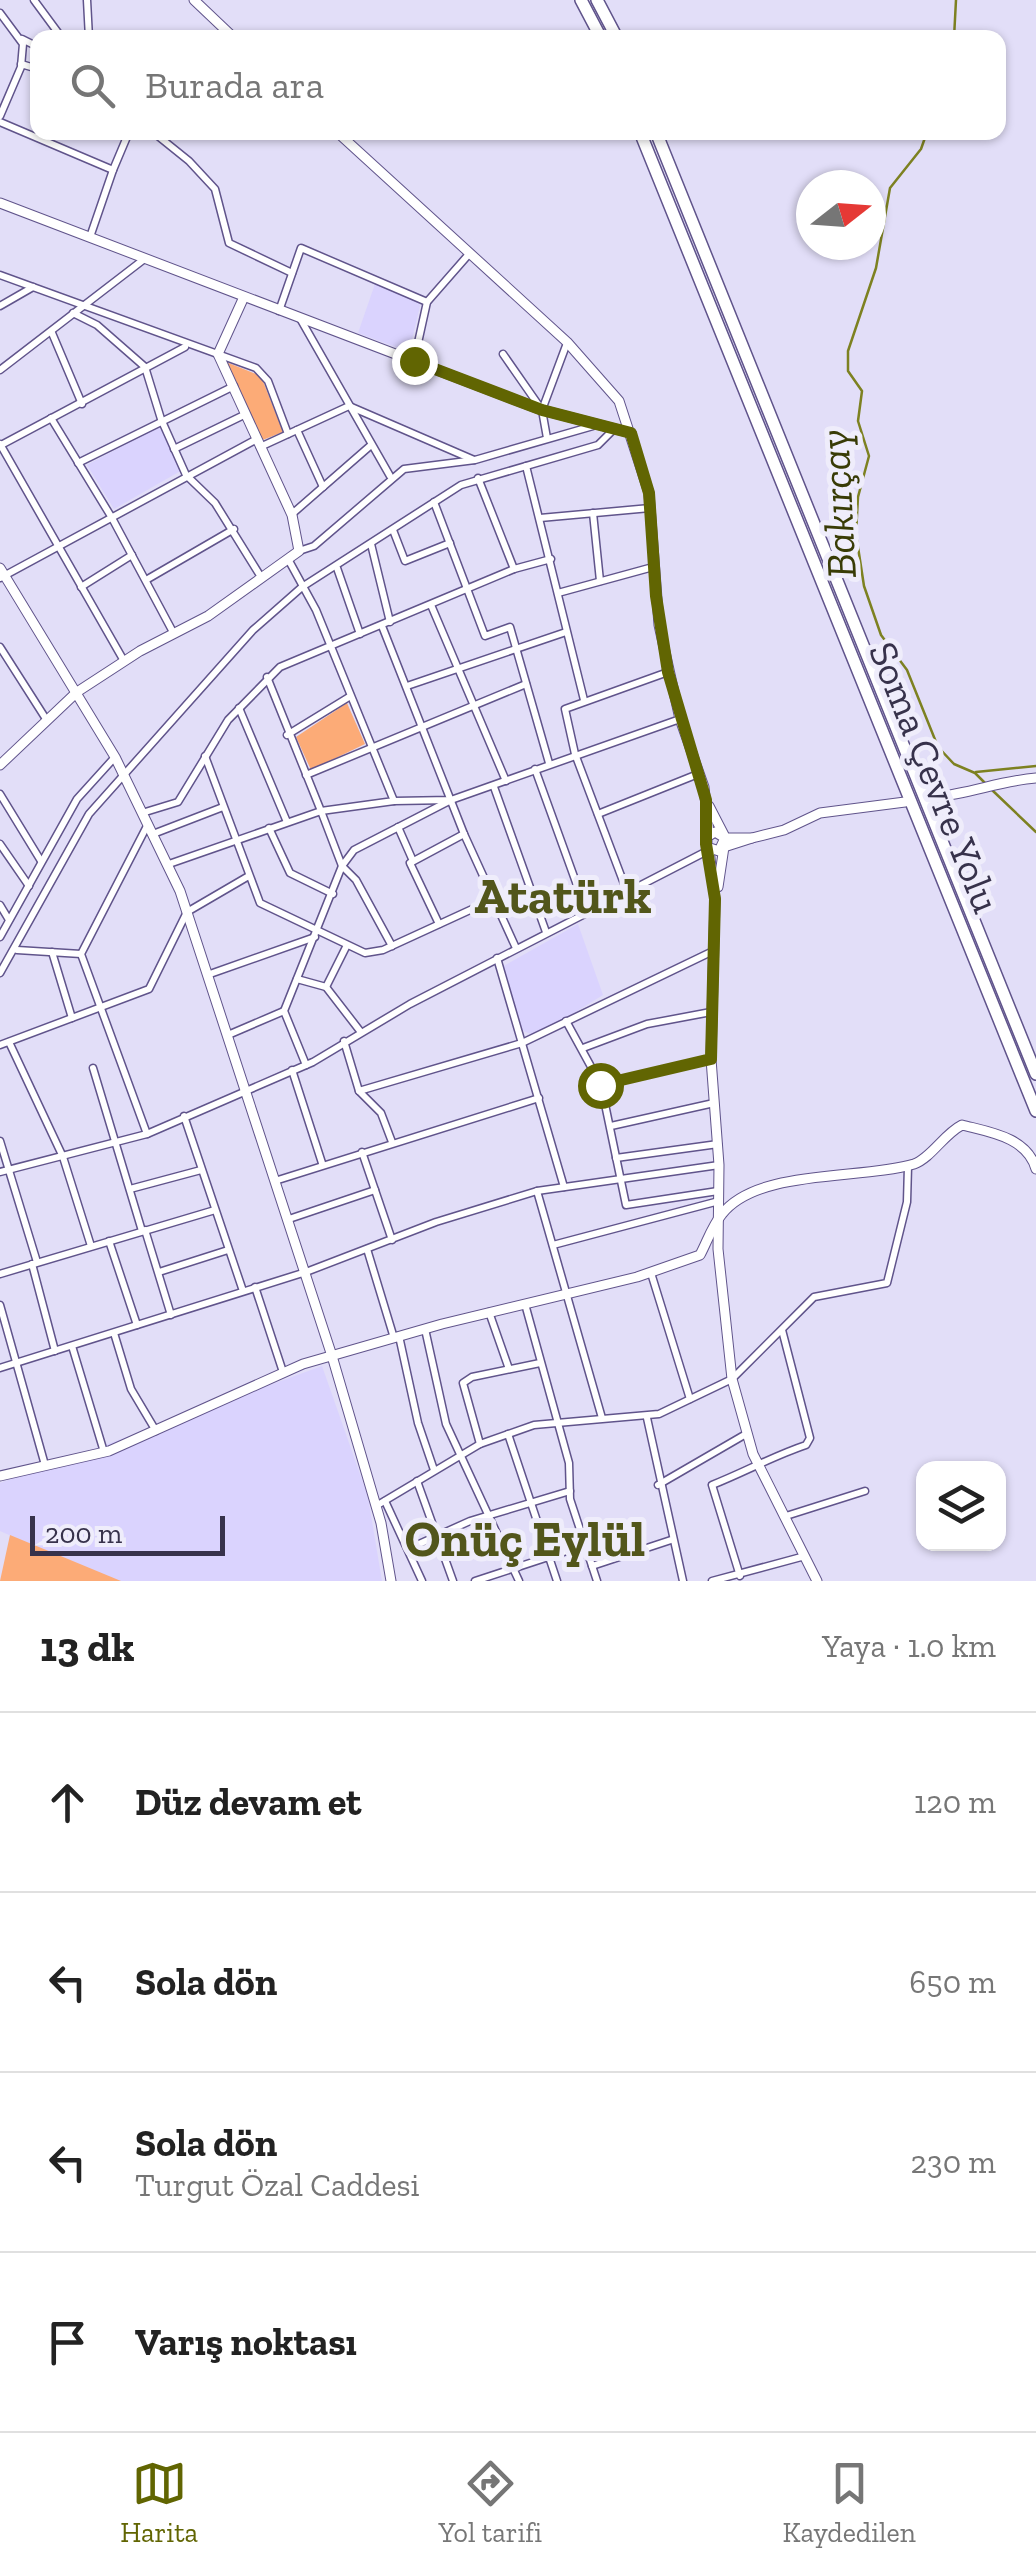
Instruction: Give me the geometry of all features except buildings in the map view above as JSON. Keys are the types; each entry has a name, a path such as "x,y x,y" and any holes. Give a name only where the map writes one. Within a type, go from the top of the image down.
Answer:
{"highway":[{"path":"581,0 597,30"},
{"path":"598,0 613,30"},
{"name":"Soma Çevre Yolu","path":"643,140 1036,1111"},
{"name":"Soma Çevre Yolu","path":"659,140 1036,1074"}],"street":[{"path":"34,0 56,30"},
{"path":"87,0 88,30"},
{"path":"194,0 226,30"},
{"path":"0,14 30,43"},
{"path":"22,38 21,64 0,119 30,133"},
{"path":"21,64 30,67"},
{"path":"47,140 113,170"},
{"path":"89,239 126,140"},
{"path":"162,140 190,161 215,189 229,243 292,273"},
{"path":"346,140 605,381 631,433 650,508 653,568 668,672 706,800 724,840 715,899 710,1012 719,1165 718,1249 732,1379 746,1434 817,1581"},
{"path":"0,203 542,410 631,433"},
{"path":"278,312 301,248 427,302"},
{"path":"414,361 427,302 469,254"},
{"path":"0,370 143,260"},
{"path":"0,275 85,302 265,376 288,434"},
{"path":"0,306 34,286"},
{"path":"218,354 243,298"},
{"path":"73,313 97,325 145,367 160,419 186,475 234,529 262,577"},
{"path":"301,320 390,476"},
{"path":"52,333 82,404"},
{"path":"542,410 567,342"},
{"path":"124,661 0,444 186,346"},
{"path":"218,354 292,514 300,551"},
{"path":"503,354 542,410 547,438"},
{"path":"78,463 160,419 234,386"},
{"path":"392,1581 380,1504 278,1180 169,864 77,692 2,573 112,518 186,475 349,406 475,460"},
{"path":"174,450 246,414"},
{"path":"51,418 112,518 174,635"},
{"path":"0,765 77,692 174,635 300,551 314,546 390,476 404,469 475,460 602,423"},
{"path":"2,968 17,950 74,834 253,630 302,587 338,568 434,502 478,478 598,445 615,428"},
{"path":"297,430 323,487"},
{"path":"292,514 370,446"},
{"path":"526,466 584,700"},
{"path":"478,478 514,569"},
{"path":"434,502 485,636 510,627 550,763"},
{"path":"540,518 650,508"},
{"path":"593,513 600,582"},
{"path":"146,580 234,529"},
{"path":"393,530 405,561 450,543"},
{"path":"371,544 386,624 406,686 464,834 516,948"},
{"path":"81,588 132,555"},
{"path":"142,813 178,802 205,754 239,708 280,667 514,569 551,559"},
{"path":"288,560 331,646 394,801"},
{"path":"338,568 360,634"},
{"path":"558,592 653,568"},
{"path":"431,605 506,781"},
{"path":"406,686 566,632"},
{"path":"0,646 46,719"},
{"path":"626,888 575,754 564,709 668,672"},
{"path":"267,678 342,866 356,880 392,946"},
{"path":"305,776 420,724 526,684"},
{"path":"287,735 349,697"},
{"path":"239,708 287,822"},
{"path":"228,1034 284,1010 342,866 354,850 451,800 680,720"},
{"path":"205,754 260,902 316,934 364,952 392,946 494,898"},
{"path":"0,936 77,799 114,757"},
{"path":"535,769 586,910"},
{"path":"597,814 698,774"},
{"path":"935,797 983,791 993,782 1036,778"},
{"path":"494,787 546,932"},
{"path":"0,794 42,861"},
{"path":"169,864 322,811 394,801 451,800"},
{"path":"706,800 715,899"},
{"path":"709,834 724,840 752,838 820,813 905,802"},
{"path":"147,1134 81,954 151,829 223,807"},
{"path":"398,827 413,861"},
{"path":"269,828 290,873 333,894"},
{"path":"439,924 410,862 464,834"},
{"path":"0,1172 147,1134 306,1064 626,888 724,840"},
{"path":"0,844 29,886"},
{"path":"5,1043 149,989 187,912 248,877"},
{"path":"0,905 9,920"},
{"path":"210,974 316,934"},
{"path":"326,987 348,945"},
{"path":"17,950 81,954"},
{"path":"52,952 72,1018"},
{"path":"359,1091 522,1043 711,952"},
{"path":"497,958 564,1186"},
{"path":"297,979 326,987 360,1032"},
{"path":"284,1010 306,1064"},
{"path":"583,1048 647,1024 710,1012"},
{"path":"566,1021 600,1085 626,1205 720,1196"},
{"path":"0,1034 63,1157 91,1246"},
{"path":"344,1041 359,1091 380,1113 392,1142"},
{"path":"600,1085 711,1059"},
{"path":"93,1068 171,1315"},
{"path":"292,1070 322,1163"},
{"path":"278,1180 322,1163 539,1098"},
{"path":"611,1126 714,1104"},
{"path":"184,1116 243,1291"},
{"path":"0,1474 104,1452 283,1372 332,1356 650,1273 700,1255 720,1216 758,1192 790,1181 918,1163 962,1125 1018,1144 1033,1158 1036,1169"},
{"path":"0,1141 55,1351"},
{"path":"616,1158 718,1144"},
{"path":"362,1152 392,1240"},
{"path":"380,1504 480,1444 508,1434 559,1422 646,1418 690,1399 732,1379 814,1297 887,1283 907,1202 908,1164"},
{"path":"0,1368 306,1272 537,1191 619,1176 719,1165"},
{"path":"130,1189 201,1170"},
{"path":"289,1219 375,1190"},
{"path":"537,1191 602,1418"},
{"path":"552,1245 720,1196"},
{"path":"0,1274 214,1210"},
{"path":"109,1241 137,1326"},
{"path":"366,1249 434,1471"},
{"path":"159,1272 228,1250"},
{"path":"650,1273 690,1399"},
{"path":"255,1286 283,1372"},
{"path":"0,1304 45,1465"},
{"path":"525,1304 569,1463 570,1491 597,1581"},
{"path":"489,1312 509,1370"},
{"path":"425,1329 440,1404 519,1581"},
{"path":"740,1576 712,1485 760,1467 770,1456 806,1445 810,1438 781,1329"},
{"path":"114,1332 130,1389 156,1431"},
{"path":"72,1346 104,1452"},
{"path":"480,1444 463,1384 472,1377 540,1363"},
{"path":"646,1418 682,1581"},
{"path":"508,1434 558,1581"},
{"path":"658,1485 746,1434"},
{"path":"417,1481 453,1581"},
{"path":"408,1549 490,1514 570,1491"},
{"path":"786,1516 865,1491"},
{"path":"380,1504 408,1549 422,1581"},
{"path":"592,1566 671,1540"},
{"path":"475,1581 585,1545"},
{"path":"712,1581 806,1555"}],"shaded area":[{"path":"376,281 418,299 420,306 409,352 358,333"},
{"path":"226,362 261,376 283,432 260,441"},
{"path":"164,424 184,469 114,509 87,465"},
{"path":"347,703 365,744 311,770 296,737"},
{"path":"578,924 603,995 537,1036 523,1031 502,967"},
{"path":"322,1366 368,1497 382,1581 113,1581 0,1531 0,1483"},
{"path":"10,1535 121,1581 0,1581"}],"waterway":[{"name":"Bakırçay","path":"954,30 956,0"},
{"name":"Bakırçay","path":"924,140 890,188 876,268 848,351 848,371 862,391 858,421 869,456 858,497 856,534 864,586 881,635 907,670 938,747 954,764 975,773 986,784"},
{"path":"976,772 1036,766"},
{"name":"Bakırçay","path":"992,790 1036,832"}],"district":[{"name":"Atatürk","path":"563,895"},
{"name":"Onüç Eylül","path":"525,1538"}],"route":[{"path":"414,361 542,410 631,433 642,461 649,493 659,625 680,720 706,800 706,844 715,899 711,1059 600,1085"}]}
